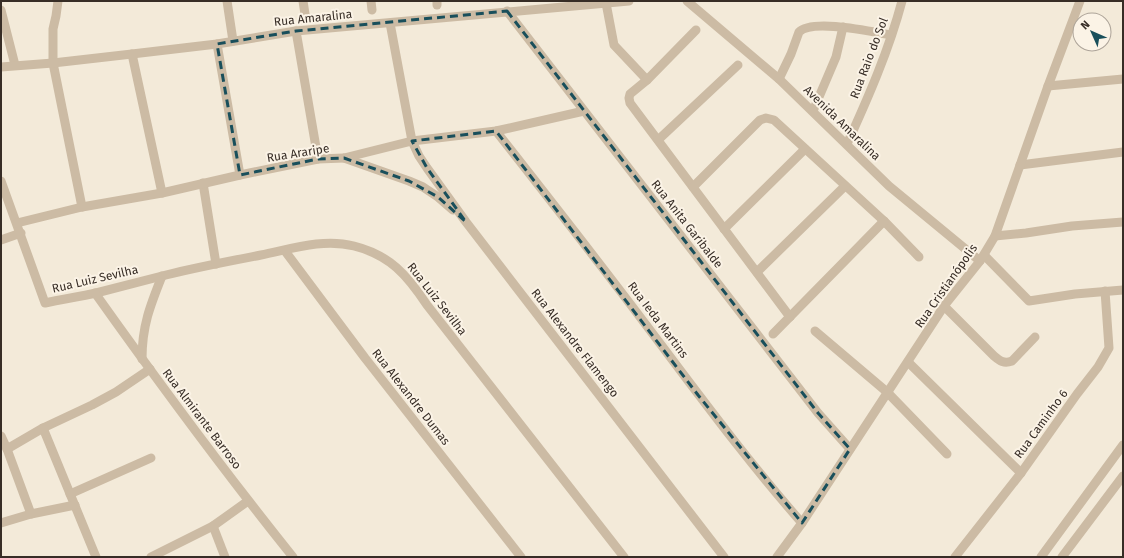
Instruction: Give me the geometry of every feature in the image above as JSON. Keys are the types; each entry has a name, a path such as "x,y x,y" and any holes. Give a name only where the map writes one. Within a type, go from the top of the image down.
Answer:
{"street":[{"path":"58,1 53,29 53,63 82,207"},
{"path":"227,1 233,41"},
{"path":"303,1 305,14"},
{"name":"Rua Amaralina","path":"1,67 53,63 217,44 296,31 629,1"},
{"name":"Avenida Amaralina","path":"687,1 779,79 889,186 982,258 1029,301 1105,291"},
{"name":"Rua Raio do Sol","path":"847,144 863,108 891,35 902,1"},
{"name":"Rua Cristianópolis","path":"777,557 802,523 944,306 982,258 995,236 1080,1"},
{"path":"606,3 614,45 647,80"},
{"path":"1,10 15,65"},
{"name":"Rua Anita Garibalde","path":"507,11 818,413 850,449"},
{"name":"Rua Alexandre Flamengo","path":"390,23 412,141 419,156 466,222 724,557"},
{"path":"779,79 801,30 832,26 891,35"},
{"path":"813,111 836,57 843,27"},
{"path":"696,30 647,80 630,94 630,103 790,317"},
{"path":"296,31 318,159"},
{"path":"217,44 240,175"},
{"path":"132,54 162,193"},
{"path":"658,140 738,65"},
{"path":"1048,86 1123,78"},
{"name":"Rua Araripe","path":"17,223 82,207 162,193 318,159 344,158 412,141 496,131 584,111"},
{"path":"693,187 760,120 766,118 774,120 884,221 919,257"},
{"name":"Rua Ieda Martins","path":"496,131 610,277 750,462 802,523"},
{"path":"724,229 805,149"},
{"path":"1020,165 1123,152"},
{"path":"344,158 423,187 466,222"},
{"path":"1,181 21,233 1,240"},
{"path":"203,183 216,264"},
{"path":"756,272 845,186"},
{"path":"773,334 884,221"},
{"path":"995,236 1072,226 1123,222"},
{"name":"Rua Luiz Sevilha","path":"21,233 45,303 94,294 162,276 216,264 321,243 353,246 377,254 394,265 412,282 427,305 624,557"},
{"name":"Rua Alexandre Dumas","path":"285,251 365,358 521,557"},
{"path":"142,359 144,326 152,300 162,276"},
{"path":"1105,291 1123,290"},
{"name":"Rua Caminho 6","path":"955,557 1021,473 1098,367 1109,348 1105,291"},
{"name":"Rua Almirante Barroso","path":"94,294 248,501 293,557"},
{"path":"944,306 994,356 1002,362 1007,363 1012,361 1035,336"},
{"path":"815,331 887,392 947,454"},
{"path":"908,362 1021,473"},
{"path":"7,449 43,428 116,392 150,369"},
{"path":"43,428 96,557"},
{"path":"1,436 31,514"},
{"path":"1041,557 1123,445"},
{"path":"70,494 151,458"},
{"path":"1062,557 1123,476"},
{"path":"151,557 213,526 248,501"},
{"path":"1,523 31,514 75,505"},
{"path":"213,526 225,557"}],"highlighted area":[{"path":"507,11 818,413 850,449 802,523 698,395 496,131 412,141 427,168 466,222 438,197 409,181 344,158 318,159 240,175 217,44 296,31"}]}
